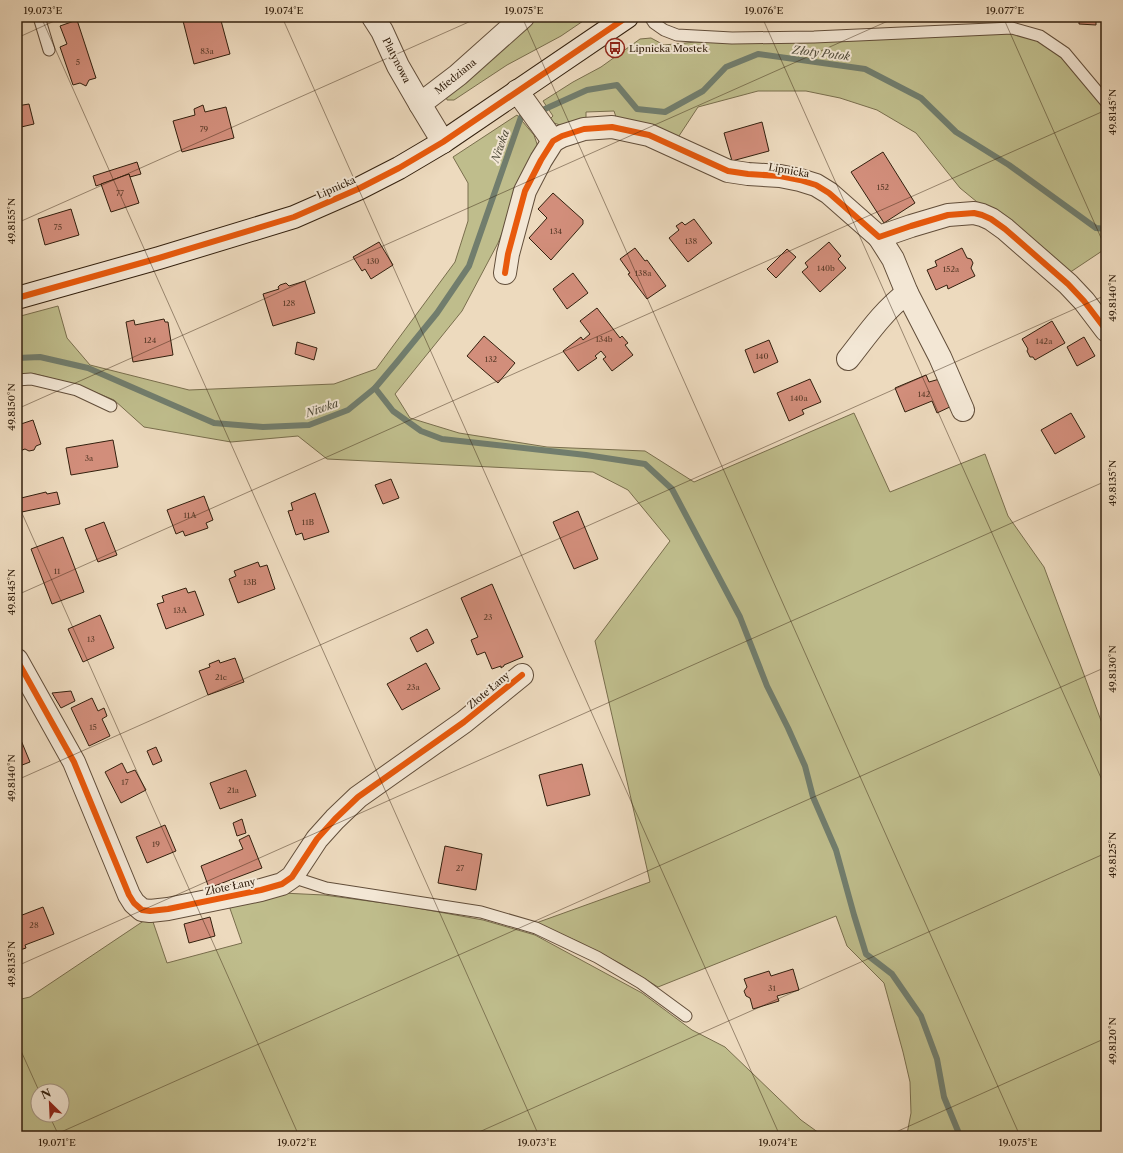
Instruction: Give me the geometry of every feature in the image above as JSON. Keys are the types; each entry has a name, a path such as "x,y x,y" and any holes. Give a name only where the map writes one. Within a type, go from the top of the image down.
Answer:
{"street":[{"name":"Platynowa","path":"373,17 382,31 398,66 420,104"},
{"name":"Miedziana","path":"420,104 458,75 523,17"},
{"name":"Lipnicka","path":"17,298 159,258 294,217 358,189 523,99 627,17"},
{"path":"505,273 508,254 525,191 541,160 549,136 523,99"},
{"path":"420,104 443,142"},
{"name":"Lipnicka","path":"549,136 562,136 584,129 612,127 648,135 728,170 748,174 780,176 816,185 829,194 879,237 893,259 907,293 940,357 963,410"},
{"path":"879,237 948,215 974,213 982,215 991,219 1005,230 1068,284 1106,330"},
{"path":"848,358 894,302 907,293"},
{"name":"Złote Łany","path":"20,673 74,762 129,896 142,910 150,911 168,909 261,890 282,884 292,877 317,839 358,797 464,722 522,674"}],"lane":[{"path":"39,17 48,50"},
{"path":"650,17 654,23 664,30 677,35 732,38 814,37 1012,28 1040,36 1065,53 1106,102"},
{"path":"17,380 31,379 77,390 111,406"},
{"path":"292,877 326,888 481,912 536,928 569,942 603,960 641,983 686,1016"}],"shaded area":[{"path":"537,17 589,17 561,36 507,65 454,100 447,100 446,96"},
{"path":"991,32 1025,34 1049,45 1072,66 1106,108 1106,252 1102,251 1066,275 960,188 916,133 877,110 840,98 806,91 758,91 698,107 675,142 618,123 614,111 586,112 586,121 566,127 548,121 553,116 543,101 573,82 601,67 640,39 651,38 664,45 696,42 733,43"},
{"path":"517,115 534,135 538,147 498,243 462,311 395,394 410,418 459,433 547,447 645,451 694,482 854,413 890,492 985,454 1008,516 1044,567 1106,734 1106,1136 900,1136 907,1134 911,1113 910,1082 884,983 847,946 836,916 658,987 621,964 579,942 536,923 650,882 595,641 670,541 628,490 593,472 327,459 298,436 231,442 144,427 114,400 78,385 35,374 17,375 17,317 58,306 67,338 90,365 189,390 334,384 376,369 455,262 468,221 468,183 453,157"},
{"path":"282,893 324,895 406,906 483,920 535,935 642,993 692,1030 725,1047 801,1120 819,1133 839,1136 17,1136 17,1000 30,997 151,916 167,963 242,943 227,900"}],"building":[{"path":"182,17 220,17 230,54 194,64"},
{"path":"1079,17 1106,17 1106,21 1096,21 1096,25 1079,24"},
{"path":"77,20 96,78 89,80 86,86 80,83 73,85 60,47 67,44 60,26"},
{"path":"29,104 34,124 17,128 17,106"},
{"path":"203,105 205,112 226,107 234,138 182,152 173,121 195,115 194,109"},
{"path":"762,122 769,151 732,161 724,133"},
{"path":"883,152 915,203 884,223 851,172"},
{"path":"137,162 141,174 130,177 129,174 96,186 93,176"},
{"path":"129,174 139,203 111,212 101,184"},
{"path":"553,193 583,220 583,224 551,260 529,238 547,218 538,209"},
{"path":"71,209 79,235 45,245 38,219"},
{"path":"694,219 712,243 688,262 669,238 679,230 676,226 682,222 685,225"},
{"path":"379,242 393,265 371,279 365,269 362,271 353,257"},
{"path":"829,242 841,256 838,259 846,268 820,292 802,272 808,267 805,263"},
{"path":"635,248 645,261 647,260 666,286 647,299 628,274 630,273 620,259"},
{"path":"962,248 967,258 971,259 973,263 971,268 975,276 948,289 947,285 936,290 927,270 937,266 935,261"},
{"path":"787,249 796,257 776,278 767,269"},
{"path":"573,273 588,293 567,309 553,289"},
{"path":"305,281 315,313 273,326 263,294 279,289 278,287 280,285 286,283 289,286"},
{"path":"597,308 620,338 622,336 628,343 625,345 633,355 612,371 603,359 606,357 601,351 595,356 597,358 578,371 563,351 581,337 583,340 590,334 580,321"},
{"path":"164,319 165,322 168,322 173,355 133,362 126,322 134,320 135,325"},
{"path":"1052,321 1065,343 1035,360 1033,357 1030,357 1027,351 1028,349 1022,339"},
{"path":"484,336 515,363 498,383 467,356"},
{"path":"1084,337 1095,356 1077,366 1067,347"},
{"path":"769,340 778,362 754,373 745,350"},
{"path":"297,342 317,348 314,360 295,354"},
{"path":"926,375 929,382 943,378 954,405 937,413 932,401 905,412 895,388"},
{"path":"810,379 821,402 802,410 804,414 789,421 777,393"},
{"path":"1071,413 1085,437 1055,454 1041,430"},
{"path":"33,420 41,444 36,446 34,450 29,451 25,449 17,452 17,422 18,425"},
{"path":"113,440 118,467 71,475 66,448"},
{"path":"391,479 399,498 383,504 375,485"},
{"path":"46,492 47,494 57,492 60,504 17,513 17,499"},
{"path":"315,493 329,532 304,540 302,533 296,535 288,511 293,510 291,503"},
{"path":"204,496 213,520 206,523 208,528 185,536 183,531 176,534 167,510"},
{"path":"578,511 598,559 574,569 553,522"},
{"path":"104,522 117,555 98,562 85,529"},
{"path":"63,537 84,592 52,604 31,549"},
{"path":"258,562 260,567 267,565 275,589 238,603 229,579 236,576 234,571"},
{"path":"492,584 523,657 504,665 501,668 501,666 492,669 485,652 477,655 471,640 478,637 461,598"},
{"path":"186,588 188,593 195,591 204,615 166,629 157,604 164,602 162,596"},
{"path":"100,615 114,648 83,662 68,629"},
{"path":"427,629 434,643 417,652 410,638"},
{"path":"235,658 244,682 208,695 199,671 210,667 209,664 219,660 220,663"},
{"path":"426,663 440,689 402,710 387,684"},
{"path":"71,691 75,701 61,708 52,693"},
{"path":"92,698 98,711 104,708 107,716 102,719 110,736 89,746 71,708"},
{"path":"18,733 30,762 17,767 17,734"},
{"path":"156,747 162,761 153,765 147,751"},
{"path":"122,763 127,773 135,770 146,790 121,803 105,772"},
{"path":"582,764 590,795 547,806 539,775"},
{"path":"246,770 256,796 220,809 210,783"},
{"path":"242,819 246,833 237,836 233,823"},
{"path":"165,825 176,851 147,863 136,837"},
{"path":"249,835 262,868 209,888 201,866 243,849 239,840"},
{"path":"445,846 482,854 476,890 438,883"},
{"path":"43,907 54,934 25,945 26,948 17,951 17,917"},
{"path":"210,917 215,936 189,943 184,924"},
{"path":"793,969 799,990 777,996 779,1001 753,1009 750,998 746,996 744,991 747,987 744,979 769,971 771,976"}],"waterway":[{"name":"Złoty Potok","path":"536,113 587,90 617,85 637,109 665,112 703,91 726,67 758,54 865,69 921,98 956,132 1009,165 1096,228 1106,229"},
{"name":"Niwka","path":"17,358 40,357 88,368 214,423 263,427 309,425 348,410 375,388 397,362 437,313 469,266 521,117"},
{"path":"375,388 393,411 421,431 442,439 586,455 645,464 672,489 740,617 767,686 805,766 813,797 836,850 866,954 892,974 921,1016 937,1059 944,1097 960,1136"}],"cycle path":[{"path":"17,298 159,258 294,217 358,189 399,168 443,142 627,17"},
{"path":"505,273 508,254 525,191 553,141 562,136 584,129 612,127 649,135 728,171 780,176 816,185 829,193 879,237 948,215 974,213 982,215 991,219 1005,229 1068,284 1084,301 1106,330"},
{"path":"17,660 74,762 129,895 134,903 142,910 150,911 168,909 261,890 282,884 292,877 317,839 358,797 464,722 522,675"}],"place":[{"name":"Lipnicka Mostek","path":"615,48"}]}
